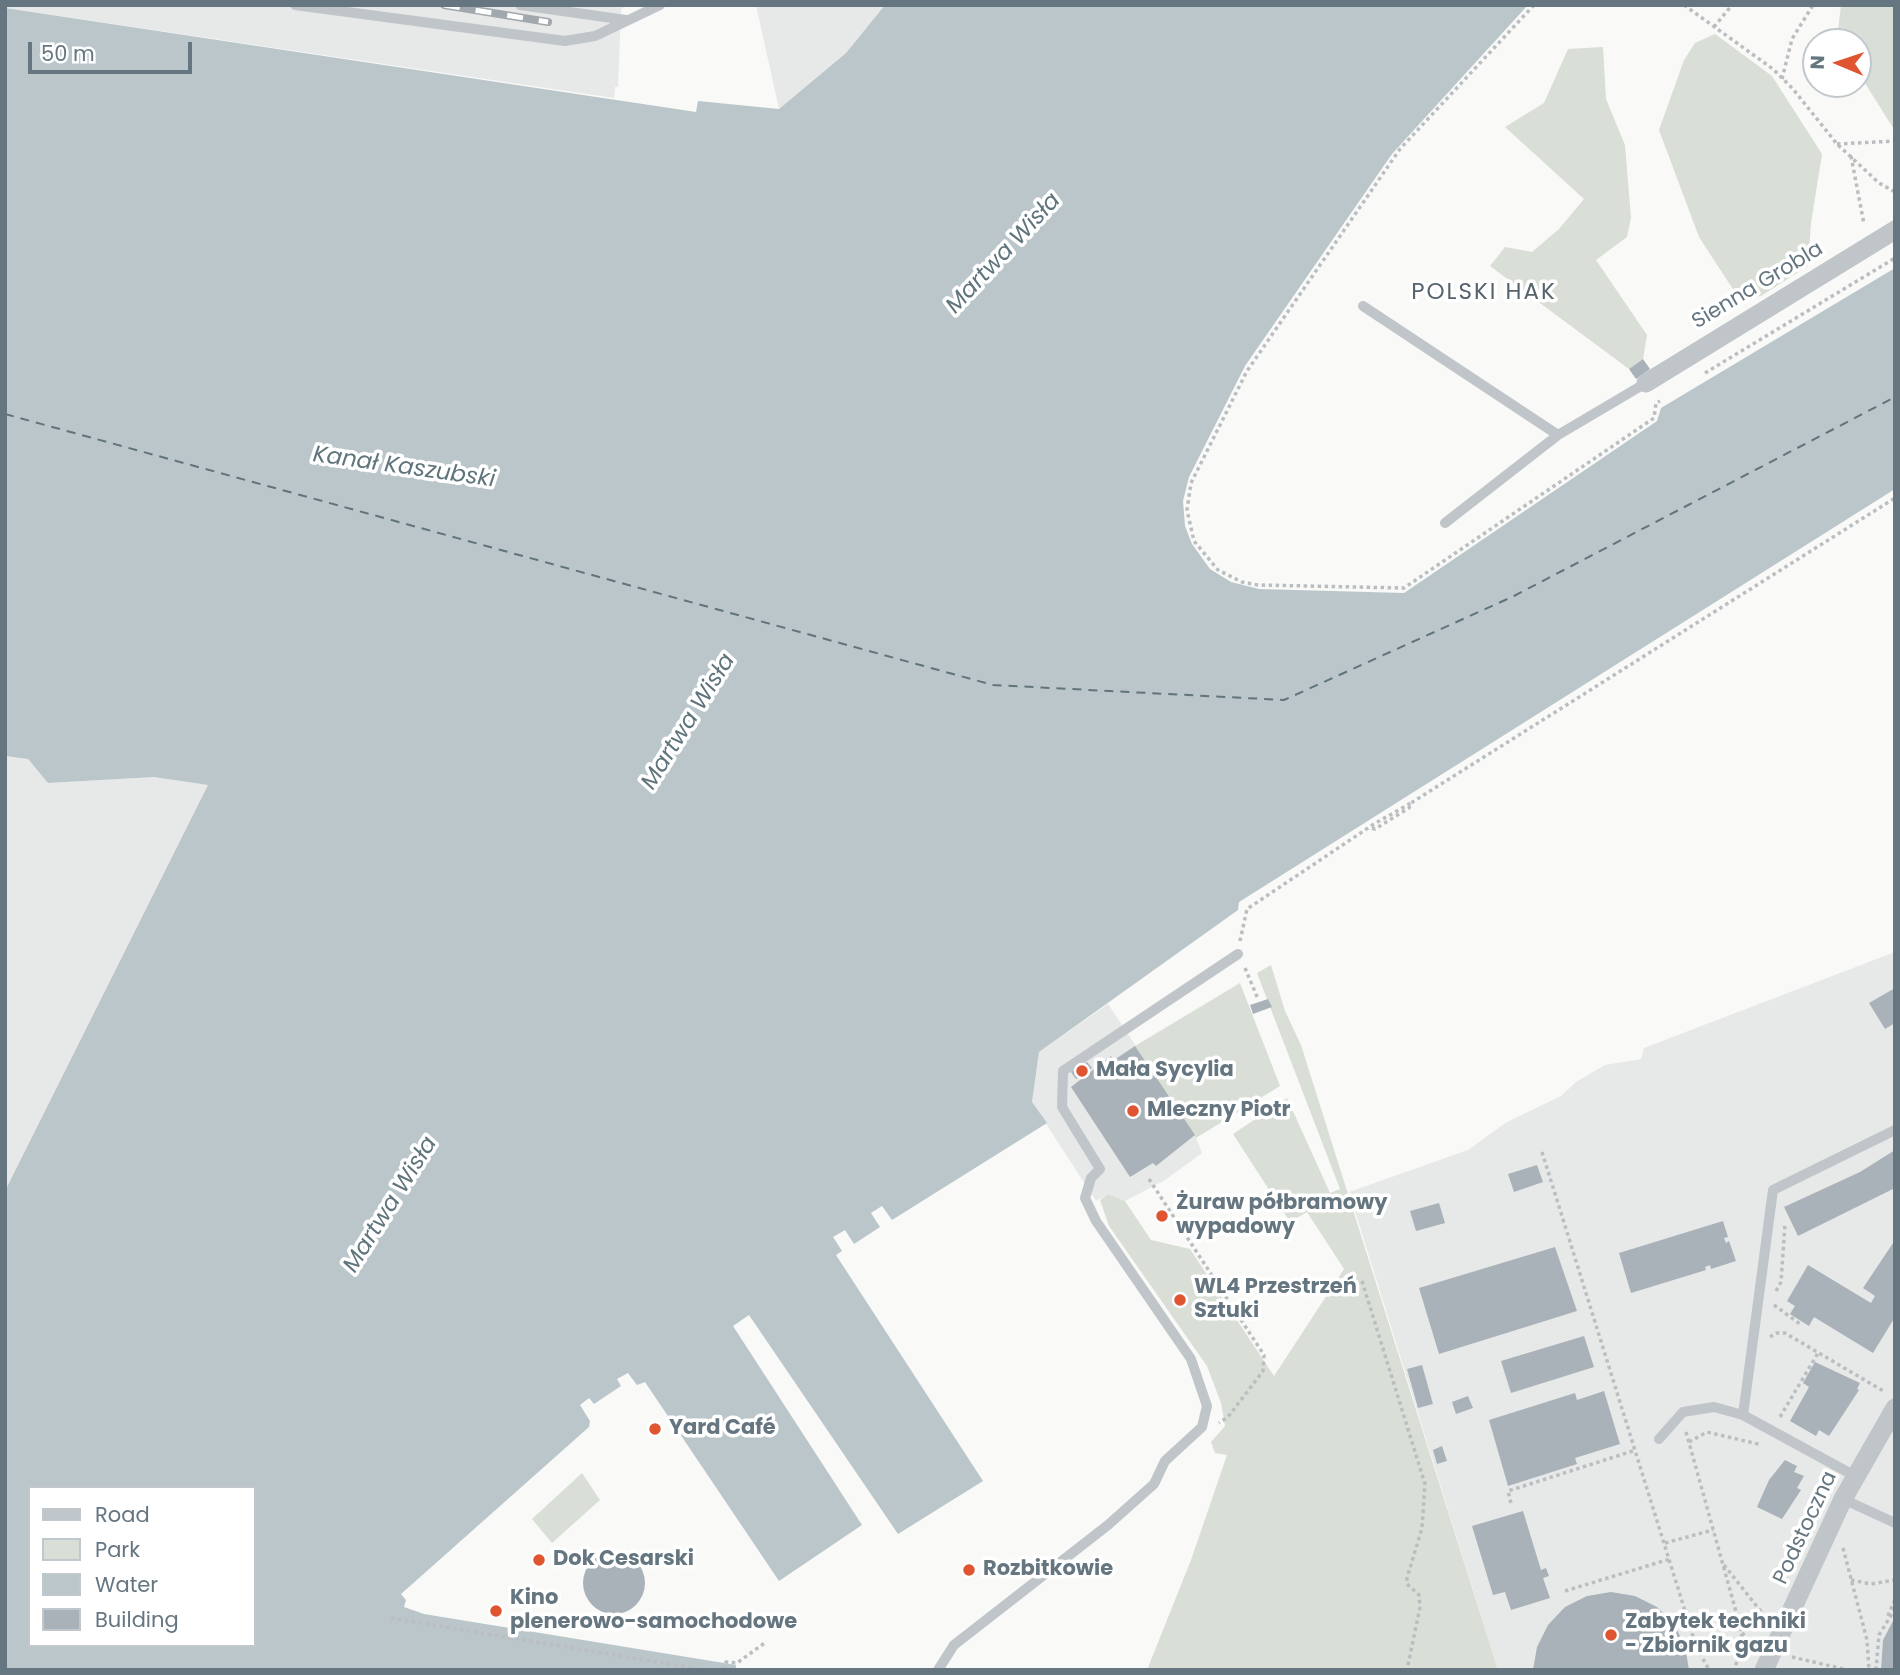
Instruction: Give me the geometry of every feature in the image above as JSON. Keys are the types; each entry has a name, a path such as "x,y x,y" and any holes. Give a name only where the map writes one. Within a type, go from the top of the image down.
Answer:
{"street":[{"name":"Sienna Grobla","path":"1646,383 1895,230"},
{"name":"Podstoczna","path":"1764,1670 1891,1401"}],"lane":[{"path":"295,5 539,40 565,41 595,36 660,5"},
{"path":"520,5 587,17 626,20"},
{"path":"1363,306 1558,435"},
{"path":"1445,523 1558,435 1646,383"},
{"path":"938,1670 954,1645 1108,1525 1154,1484 1165,1461 1202,1427 1207,1406 1191,1359 1096,1221 1085,1198 1091,1178 1100,1169 1062,1107 1063,1071 1238,954"},
{"path":"1744,1415 1773,1190 1895,1129"},
{"path":"1659,1439 1681,1415 1714,1407 1744,1415 1855,1476"},
{"path":"1843,1499 1895,1523"}],"path":[{"path":"1534,5 1401,149 1247,371 1191,483 1187,510 1194,541 1218,570 1242,582 1258,585 1404,588 1654,418 1656,403 1661,400"},
{"path":"1684,5 1783,79 1837,144 1879,183 1895,192"},
{"path":"1714,27 1732,5"},
{"path":"1783,79 1792,39 1813,5"},
{"path":"1837,144 1895,141"},
{"path":"1851,156 1867,247"},
{"path":"1696,379 1895,258"},
{"path":"1238,954 1247,909 1895,498"},
{"path":"1250,977 1258,999"},
{"path":"1542,1152 1690,1627 1709,1670"},
{"path":"1149,1179 1264,1355 1265,1364 1228,1418 1216,1426 1202,1427"},
{"path":"1772,1213 1780,1212 1787,1228 1781,1282 1773,1296 1774,1304 1777,1310 1800,1324"},
{"path":"1362,1280 1424,1484 1422,1528 1407,1578 1407,1584 1419,1595 1420,1607 1407,1670"},
{"path":"1765,1346 1776,1333 1785,1333 1891,1401"},
{"path":"1773,1416 1779,1419 1818,1353"},
{"path":"1681,1415 1742,1633 1735,1670"},
{"path":"1689,1442 1707,1432 1770,1447"},
{"path":"1511,1503 1508,1491 1636,1450"},
{"path":"1665,1544 1713,1530"},
{"path":"1842,1544 1867,1640 1869,1670"},
{"path":"1565,1591 1670,1559"},
{"path":"1723,1564 1781,1634"},
{"path":"1852,1580 1871,1584 1895,1580"},
{"path":"1876,1670 1875,1650 1895,1599"},
{"path":"1886,1620 1895,1609"},
{"path":"1690,1627 1737,1615"},
{"path":"391,1618 705,1670"},
{"path":"724,1670 726,1662 737,1663 766,1642"},
{"path":"1784,1655 1848,1670"}],"shaded area":[{"path":"5,5 627,5 621,9 618,87 615,87 614,98 5,8"},
{"path":"756,5 885,5 846,53 779,109"},
{"path":"5,756 28,759 48,783 154,777 209,785 5,1191"},
{"path":"1895,952 1895,1670 1498,1670 1349,1192 1468,1150 1507,1122 1561,1096 1576,1082 1605,1065 1641,1059 1644,1048"},
{"path":"1108,1004 1195,1135 1202,1153 1165,1180 1125,1201 1108,1194 1096,1201 1032,1102 1039,1052"}],"green space":[{"path":"1841,5 1895,5 1895,131 1872,94 1872,28 1838,28"},
{"path":"1715,34 1772,76 1822,154 1811,223 1808,266 1761,296 1740,300 1699,237 1659,130 1684,60 1695,43"},
{"path":"1603,47 1606,99 1625,145 1631,218 1627,237 1596,260 1647,335 1643,359 1629,369 1490,266 1505,247 1532,252 1559,229 1584,199 1505,127 1544,103 1568,49"},
{"path":"1271,965 1285,1011 1301,1045 1498,1670 1147,1670 1191,1560 1227,1455 1215,1453 1211,1442 1225,1426 1221,1403 1207,1366 1109,1226 1100,1200 1108,1194 1125,1201 1151,1240 1190,1249 1274,1376 1344,1269 1307,1212 1290,1222 1233,1134 1287,1098 1330,1193 1340,1189 1257,973"},
{"path":"1240,983 1280,1086 1196,1138 1135,1046"},
{"path":"582,1473 600,1500 552,1543 532,1519"}],"water":[{"path":"885,5 1528,5 1392,154 1245,366 1189,477 1183,501 1185,526 1192,544 1210,569 1231,582 1259,589 1404,593 1657,421 1661,408 1895,268 1895,489 1239,902 1238,910 1039,1052 1032,1102 1047,1123 892,1220 882,1206 871,1213 880,1227 854,1244 845,1230 833,1237 842,1251 836,1255 983,1481 898,1534 749,1315 733,1326 862,1525 779,1581 645,1382 637,1385 628,1373 617,1379 621,1386 594,1404 589,1398 580,1405 590,1421 589,1427 401,1594 406,1600 404,1607 424,1614 736,1665 736,1670 5,1670 5,1191 208,785 154,777 48,783 28,759 5,756 5,8 696,112 698,101 779,109 846,53"}],"building":[{"path":"1643,359 1650,369 1636,379 1629,369"},
{"path":"1895,988 1895,1023 1885,1029 1869,1003"},
{"path":"1268,999 1272,1007 1253,1014 1250,1005"},
{"name":"Mleczny Piotr","path":"1135,1046 1195,1135 1156,1166 1153,1163 1130,1177 1071,1087 1111,1056 1114,1060"},
{"path":"1087,1062 1092,1068 1076,1079 1071,1072"},
{"path":"1895,1150 1895,1188 1798,1236 1784,1207 1860,1172"},
{"path":"1537,1165 1543,1182 1514,1192 1508,1174"},
{"path":"1439,1203 1445,1223 1416,1231 1410,1211"},
{"path":"1723,1221 1728,1237 1724,1238 1726,1243 1729,1241 1736,1261 1711,1269 1710,1265 1705,1267 1706,1270 1631,1293 1619,1253"},
{"path":"1895,1240 1895,1317 1873,1353 1814,1317 1809,1326 1790,1314 1795,1306 1787,1301 1808,1265 1871,1303 1875,1296 1863,1288"},
{"path":"1555,1247 1577,1311 1439,1354 1419,1288"},
{"path":"1584,1336 1594,1367 1511,1393 1501,1361"},
{"path":"1815,1362 1860,1383 1857,1389 1859,1390 1829,1436 1819,1430 1816,1436 1790,1421 1809,1387 1803,1383"},
{"path":"1422,1365 1433,1404 1418,1408 1407,1369"},
{"path":"1604,1391 1620,1444 1575,1458 1577,1464 1508,1486 1489,1420 1575,1393 1577,1400"},
{"path":"1468,1396 1473,1408 1456,1414 1452,1402"},
{"path":"1442,1446 1447,1461 1437,1464 1433,1450"},
{"path":"1785,1460 1797,1466 1794,1472 1804,1476 1797,1488 1801,1490 1782,1519 1757,1507 1769,1480"},
{"path":"1523,1511 1541,1570 1546,1568 1549,1576 1543,1578 1550,1598 1511,1610 1505,1592 1493,1595 1472,1526"},
{"path":"608,1552 620,1552 636,1561 643,1571 643,1595 636,1605 620,1614 608,1614 597,1609 588,1600 583,1589 583,1577 588,1566 597,1557"},
{"name":"Zabytek techniki - Zbiornik gazu","path":"1611,1592 1635,1596 1657,1607 1674,1624 1685,1646 1689,1670 1533,1670 1537,1647 1548,1625 1565,1607 1587,1596"},
{"path":"1895,1617 1895,1670 1881,1670 1883,1640"}],"ferry route":[{"path":"5,414 993,685 1284,700 1514,596 1895,397"}],"railway":[{"path":"444,5 548,22"}],"place":[{"name":"Mała Sycylia","path":"1082,1071"},
{"name":"Mleczny Piotr","path":"1133,1111"},
{"name":"Żuraw półbramowy wypadowy","path":"1162,1216"},
{"name":"WL4 Przestrzeń Sztuki","path":"1180,1300"},
{"name":"Yard Café","path":"655,1429"},
{"name":"Dok Cesarski","path":"539,1560"},
{"name":"Rozbitkowie","path":"969,1570"},
{"name":"Kino plenerowo-samochodowe","path":"496,1611"},
{"name":"Zabytek techniki - Zbiornik gazu","path":"1611,1635"}],"district":[{"name":"POLSKI HAK","path":"1484,293"}],"water label":[{"name":"Martwa Wisła","path":"1004,254"},
{"name":"Kanał Kaszubski","path":"404,468"},
{"name":"Martwa Wisła","path":"689,722"},
{"name":"Martwa Wisła","path":"391,1205"}]}
